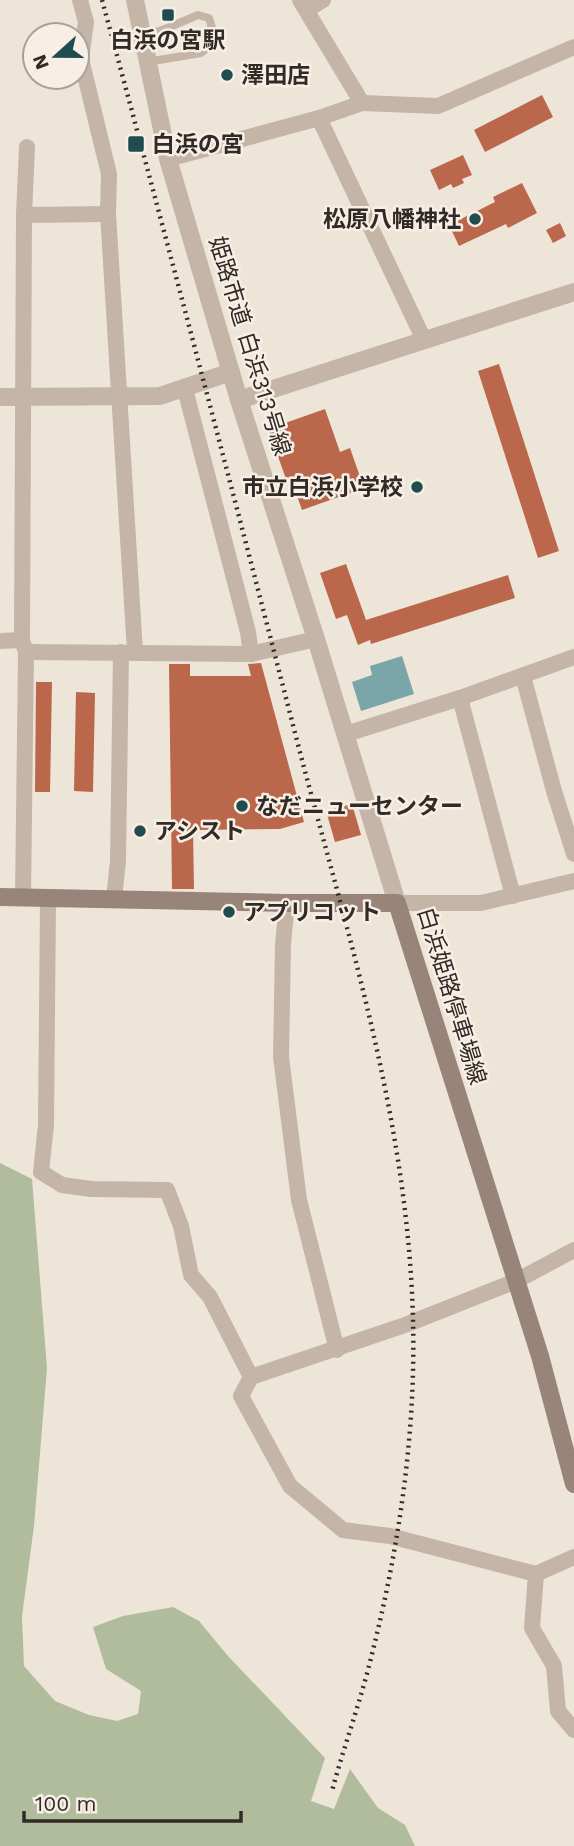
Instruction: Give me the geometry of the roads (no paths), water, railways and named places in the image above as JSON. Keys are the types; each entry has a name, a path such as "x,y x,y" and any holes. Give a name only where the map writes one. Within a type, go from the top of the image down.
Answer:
{"main road":[{"name":"白浜姫路停車場線","path":"0,897 397,903 540,1356 574,1484"}],"street":[{"path":"80,0 86,22 81,59 109,174 108,214 120,397 128,652 114,899"},
{"name":"姫路市道 白浜313号線","path":"135,0 168,159 230,373 346,734 397,903"},
{"path":"323,0 304,5 362,103"},
{"path":"168,159 319,118 362,103 438,106 574,47"},
{"path":"319,118 424,340"},
{"path":"23,898 24,215 27,147"},
{"path":"24,215 108,214"},
{"path":"239,400 574,292"},
{"path":"0,397 160,396 230,373"},
{"path":"185,389 248,632 251,654"},
{"path":"0,640 24,646 128,652 251,654 316,639"},
{"path":"346,734 460,698 574,657"},
{"path":"523,676 574,854"},
{"path":"460,698 513,895"},
{"path":"397,903 481,903 574,881"},
{"path":"48,899 46,1125 41,1172 62,1185 92,1189 167,1190 181,1226 191,1275 210,1297 251,1377"},
{"path":"288,903 283,944 281,1057 299,1200 337,1350"},
{"path":"574,1250 516,1281 337,1350 251,1377 241,1396 289,1486 343,1530 390,1536 536,1574 574,1557"},
{"path":"536,1574 532,1628 554,1666 558,1711 574,1730"}],"lane":[{"path":"142,34 160,31 198,15 209,18 216,41 201,53 148,62"}],"water":[{"path":"402,656 414,694 361,711 352,682 372,675 370,666"}],"railway":[{"path":"102,0 353,950 387,1096 409,1244 413,1362 404,1490 381,1617 367,1675 332,1791"}],"place":[{"name":"白浜の宮駅","path":"168,15"},
{"name":"澤田店","path":"227,75"},
{"name":"白浜の宮","path":"136,144"},
{"name":"松原八幡神社","path":"475,219"},
{"name":"市立白浜小学校","path":"417,487"},
{"name":"なだニューセンター","path":"242,806"},
{"name":"アシスト","path":"140,831"},
{"name":"アプリコット","path":"229,912"}]}
